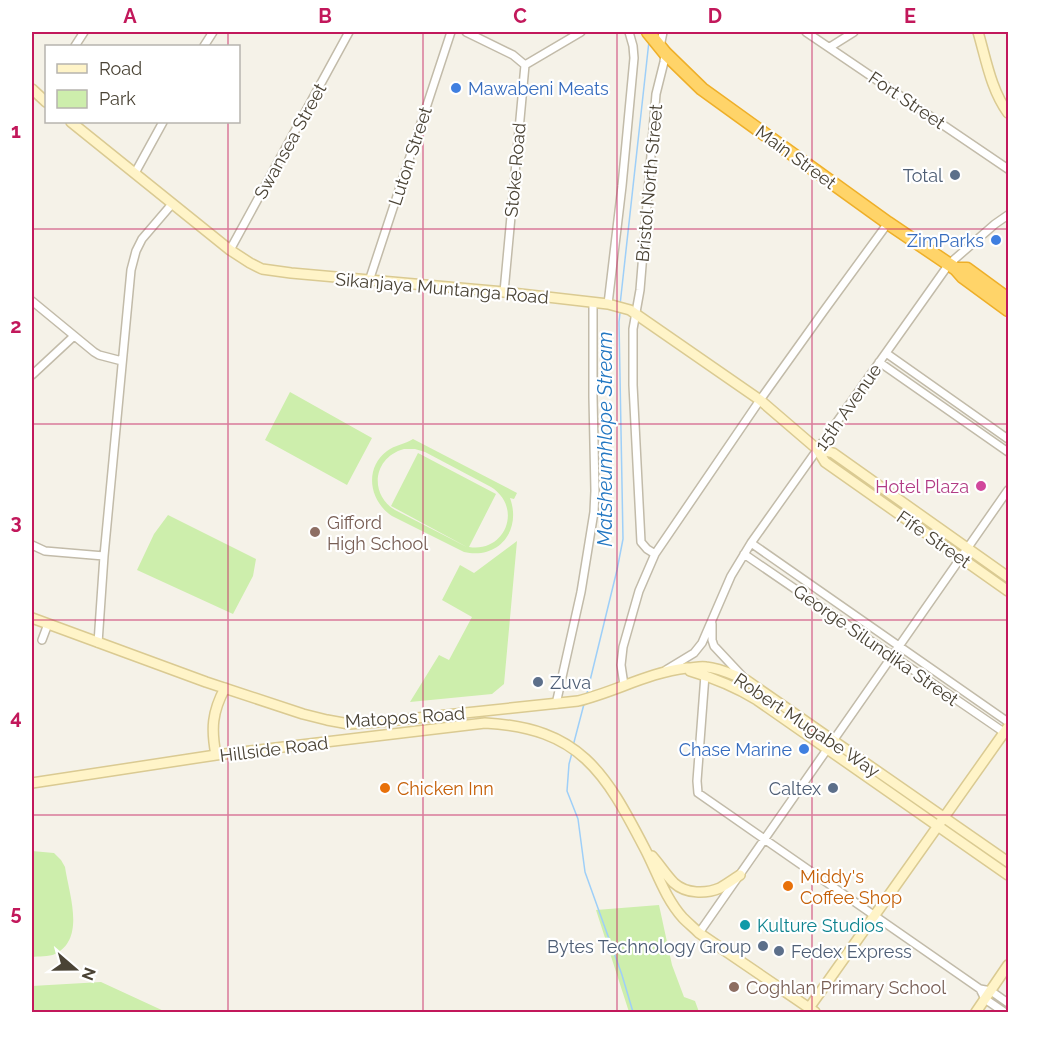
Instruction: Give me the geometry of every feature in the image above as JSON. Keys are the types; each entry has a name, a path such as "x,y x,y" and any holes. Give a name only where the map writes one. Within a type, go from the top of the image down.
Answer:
{"highway":[{"name":"Main Street","path":"658,41 702,89 888,223 953,266"},
{"path":"953,266 967,269 1008,299"},
{"path":"953,266 963,277 1008,310"}],"street":[{"path":"76,45 84,32"},
{"path":"205,45 213,32"},
{"name":"Swansea Street","path":"230,250 350,32"},
{"name":"Luton Street","path":"369,281 451,32"},
{"path":"466,32 513,55 525,65 581,32"},
{"path":"611,304 634,58 629,32"},
{"name":"Fort Street","path":"806,32 1008,169"},
{"path":"830,47 854,32"},
{"path":"978,32 993,84 1008,113"},
{"name":"Bristol North Street","path":"655,554 641,543 633,385 633,312 640,290 656,94 664,62 658,41"},
{"name":"Stoke Road","path":"504,292 525,65"},
{"path":"32,89 45,99"},
{"name":"Sikanjaya Muntanga Road","path":"72,123 230,250 250,263 262,268 291,273 611,304 633,312 760,400 817,449"},
{"path":"135,173 162,123"},
{"path":"98,643 130,270 142,238 172,204"},
{"name":"15th Avenue","path":"662,673 694,653 702,643 731,576 744,554 879,362 953,266 995,224 1008,215"},
{"path":"624,685 621,665 625,638 639,591 655,554 760,400 888,223"},
{"path":"32,301 99,355 122,361"},
{"path":"556,704 581,592 594,512 593,303"},
{"path":"32,374 74,336"},
{"path":"886,353 1008,439"},
{"path":"879,362 1008,452"},
{"name":"Fife Street","path":"817,449 833,453 1008,577"},
{"name":"Fife Street","path":"817,449 825,462 1008,591"},
{"path":"699,933 1008,490"},
{"name":"George Silundika Street","path":"751,543 1008,722"},
{"path":"32,545 45,551 104,556"},
{"name":"George Silundika Street","path":"744,554 1007,732"},
{"name":"Matopos Road","path":"32,618 225,688 327,720 349,724 578,701 662,673 681,669"},
{"path":"712,619 714,646 746,680"},
{"path":"42,640 48,624"},
{"name":"Robert Mugabe Way","path":"681,669 705,667 746,680 830,745 941,822 1008,875"},
{"name":"Robert Mugabe Way","path":"681,669 705,675 740,689 830,745"},
{"path":"705,675 698,793 980,989 1004,1012"},
{"path":"216,755 213,719 225,688"},
{"name":"Hillside Road","path":"32,783 216,755 485,723 529,729 560,740 579,752 604,778 645,848 671,901 683,918 699,933 812,1010"},
{"path":"812,1010 941,822 1007,732"},
{"name":"Robert Mugabe Way","path":"941,822 1008,862"},
{"path":"645,848 674,882 689,891 704,892 719,888 741,875"},
{"path":"976,1012 1008,965"},
{"path":"988,995 1008,1003"}],"green space":[{"path":"290,392 372,438 347,485 265,440"},
{"path":"413,439 517,493 514,499 510,498 513,521 510,532 497,547 487,552 464,552 384,510 378,502 372,484 375,466 387,451","holes":["404,449 415,449 491,487 501,496 508,516 501,536 493,543 482,547 469,547 496,494 418,453 391,506 467,547 395,510 386,503 378,485 381,467 394,453"]},
{"path":"168,515 256,559 253,576 233,614 137,570 154,534"},
{"path":"517,541 504,684 492,694 410,702 439,655 449,660 472,617 442,600 460,565 474,573"},
{"path":"32,851 54,853 61,860 65,867 72,902 73,927 70,938 64,947 50,956 32,957"},
{"path":"659,905 672,965 684,997 695,1001 699,1012 629,1012 596,910"},
{"path":"101,982 166,1012 32,1012 32,986"}],"waterway":[{"name":"Matsheumhlope Stream","path":"620,305 649,41"},
{"name":"Matsheumhlope Stream","path":"587,693 623,539 620,313"},
{"name":"Matsheumhlope Stream","path":"573,746 584,704"},
{"name":"Matsheumhlope Stream","path":"572,753 567,791 578,819 585,872 633,1012"}],"place":[{"name":"Mawabeni Meats","path":"456,88"},
{"name":"Total","path":"955,175"},
{"name":"ZimParks","path":"996,240"},
{"name":"Hotel Plaza","path":"981,486"},
{"name":"Gifford High School","path":"315,532"},
{"name":"Zuva","path":"538,682"},
{"name":"Chase Marine","path":"804,749"},
{"name":"Chicken Inn","path":"385,788"},
{"name":"Caltex","path":"833,788"},
{"name":"Middy's Coffee Shop","path":"788,886"},
{"name":"Kulture Studios","path":"745,925"},
{"name":"Bytes Technology Group","path":"763,946"},
{"name":"Fedex Express","path":"779,951"},
{"name":"Coghlan Primary School","path":"734,987"}]}
